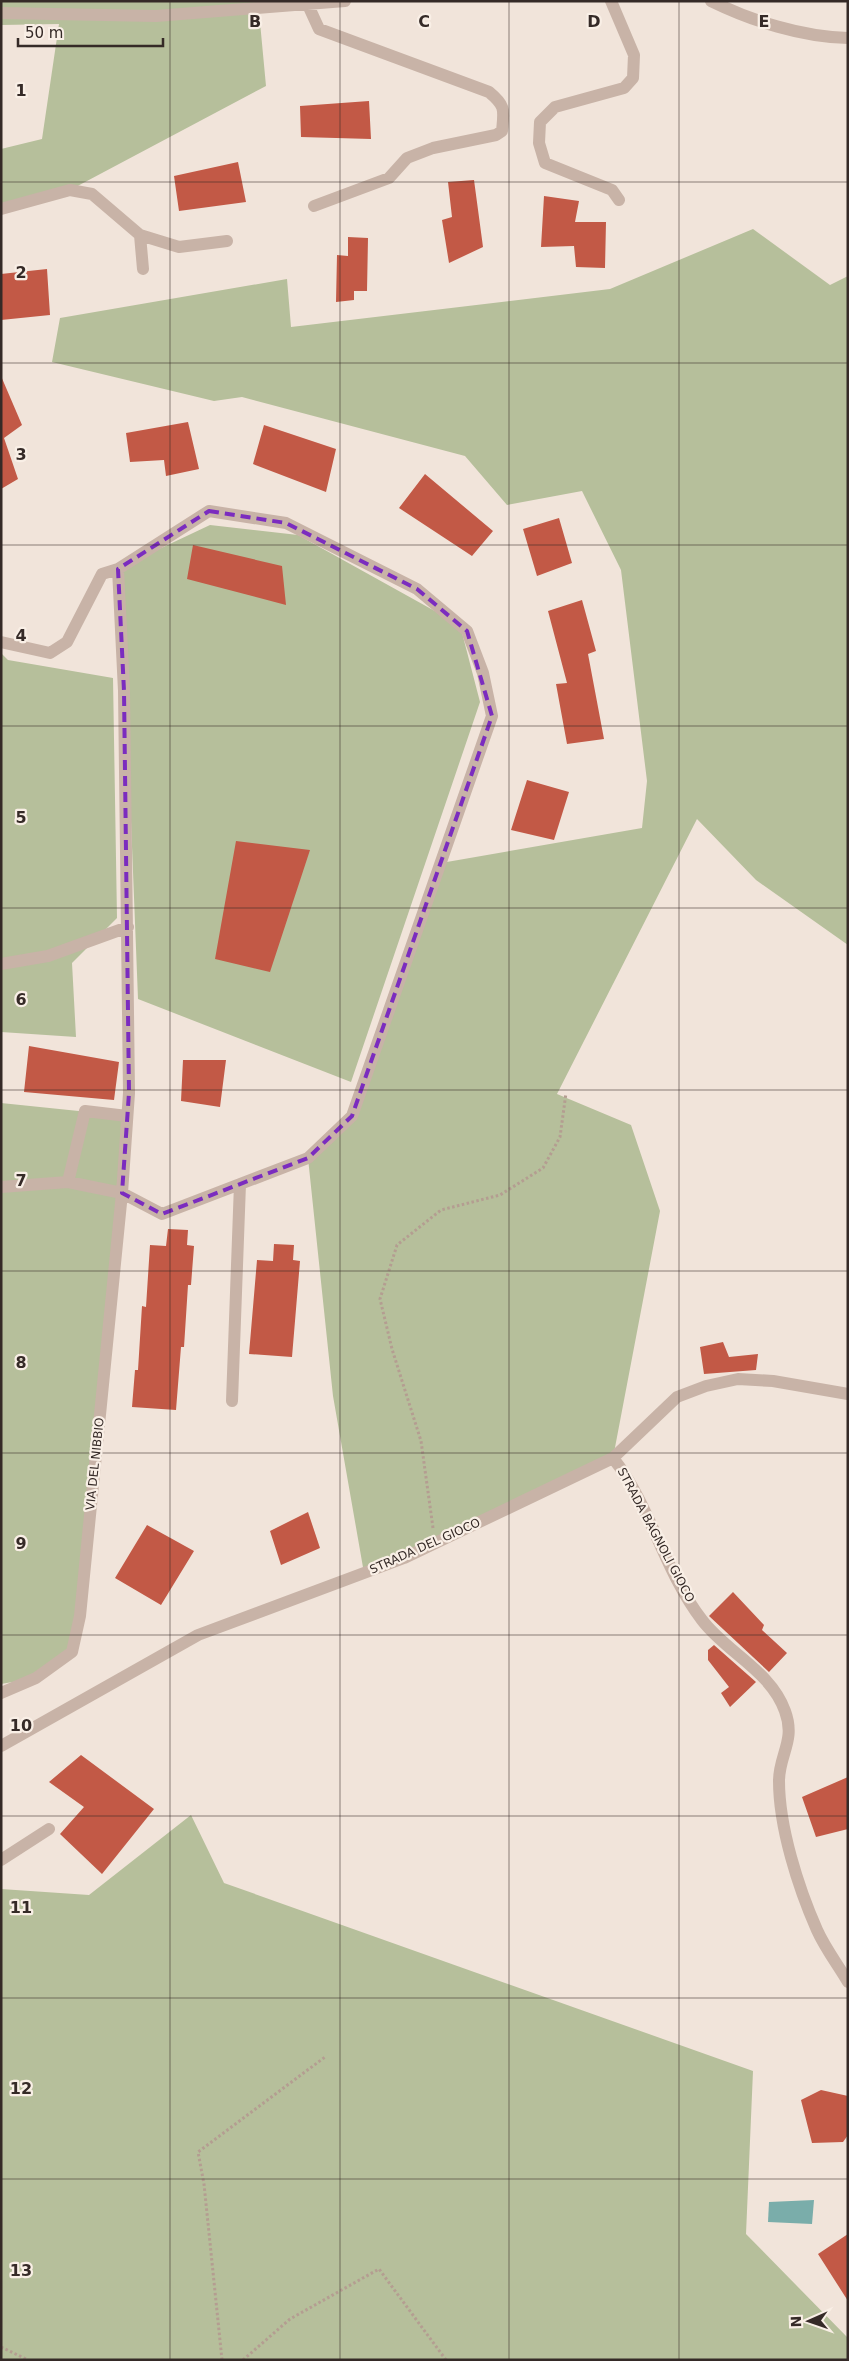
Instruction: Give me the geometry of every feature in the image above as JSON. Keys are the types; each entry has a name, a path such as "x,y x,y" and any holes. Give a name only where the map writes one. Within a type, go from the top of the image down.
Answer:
{"street":[{"path":"1,13 156,16 345,1"},
{"path":"612,1 634,55 632,78 624,88 555,107 540,122 539,143 545,163 612,190 619,200"},
{"path":"711,1 743,15 780,27 829,38 848,38"},
{"path":"743,15 744,1"},
{"path":"308,5 319,29 489,92 499,100 504,108 502,131 496,135 433,148 407,158 389,178 314,206"},
{"path":"1,209 70,190 92,194 140,236 179,247 227,241"},
{"path":"140,236 143,269"},
{"path":"1,642 50,653 67,642 102,574 118,569 209,511 286,523 417,590 467,631 483,673 492,716 352,1116 308,1158 162,1214 122,1193 68,1182 1,1187"},
{"name":"VIA DEL NIBBIO","path":"1,1693 36,1678 72,1652 80,1616 122,1193 127,1116 128,927 124,691 118,569"},
{"path":"1,964 48,956 128,927"},
{"path":"68,1182 84,1111 127,1116"},
{"path":"232,1401 240,1184"},
{"name":"STRADA DEL GIOCO","path":"1,1746 198,1635 404,1558 613,1458 677,1397 706,1386 738,1379 774,1382 848,1394"},
{"name":"STRADA BAGNOLI GIOCO","path":"613,1458 626,1474 677,1579 702,1620 768,1683 785,1709 790,1731 779,1779 785,1840 817,1930 848,1982"},
{"path":"1,1860 48,1830"}],"path":[{"path":"435,1544 421,1441 392,1349 380,1299 398,1245 440,1210 500,1196 543,1168 560,1137 566,1093"},
{"path":"222,2360 204,2184 198,2152 324,2057"},
{"path":"244,2360 290,2319 379,2269 446,2360"},
{"path":"1,2347 28,2360"}],"highlighted area":[{"path":"209,511 286,523 417,589 467,631 492,716 352,1116 308,1158 162,1214 122,1193 129,1093 124,691 118,569"}],"green space":[{"path":"1,1 258,1 266,86 70,190 1,209 1,149 42,139 59,24 1,25"},
{"path":"753,229 830,285 848,276 848,945 756,880 697,819 557,1094 631,1125 660,1211 613,1458 364,1573 333,1396 308,1158 353,1116 441,863 642,828 647,781 621,570 582,491 507,505 465,456 242,397 214,401 52,362 60,318 287,279 291,327 610,289"},
{"path":"210,525 298,535 460,625 480,702 351,1082 138,999 121,567"},
{"path":"1,653 8,660 113,678 117,918 72,963 76,1037 1,1032"},
{"path":"1,1103 127,1116 72,1652 36,1678 1,1684"},
{"path":"191,1815 224,1883 753,2071 746,2234 848,2338 848,2360 1,2360 1,1889 89,1895"}],"water":[{"path":"814,2200 812,2224 768,2222 769,2202"}],"building":[{"path":"369,101 371,139 301,137 300,106"},
{"path":"238,162 246,202 179,211 174,176"},
{"path":"474,180 483,247 449,263 442,220 452,217 448,182"},
{"path":"544,196 579,201 575,222 606,222 605,268 576,267 574,246 541,247"},
{"path":"348,237 368,238 367,291 354,291 354,300 336,302 337,255 348,256"},
{"path":"47,269 50,315 1,320 1,274"},
{"path":"1,376 22,425 4,438 18,479 1,489"},
{"path":"188,422 199,469 166,476 164,460 130,462 126,433"},
{"path":"264,425 336,449 326,492 253,464"},
{"path":"425,474 493,531 472,556 399,508"},
{"path":"559,518 572,563 537,576 523,529"},
{"path":"193,545 282,566 286,605 187,579"},
{"path":"582,600 596,651 588,654 604,739 567,744 556,684 567,683 548,611"},
{"path":"527,780 569,792 554,840 511,830"},
{"path":"236,841 310,850 270,972 215,959"},
{"path":"29,1046 119,1062 114,1100 24,1092"},
{"path":"183,1060 226,1060 220,1107 181,1101"},
{"path":"168,1229 188,1230 187,1245 194,1246 191,1285 188,1285 184,1347 181,1347 176,1410 132,1407 135,1370 138,1370 142,1306 146,1307 150,1245 166,1246"},
{"path":"274,1244 294,1245 293,1260 300,1261 292,1357 249,1354 257,1260 273,1261"},
{"path":"723,1342 729,1357 758,1354 756,1370 704,1374 700,1347"},
{"path":"308,1512 320,1548 281,1565 270,1531"},
{"path":"147,1525 194,1551 161,1605 115,1578"},
{"path":"733,1592 764,1625 762,1630 787,1653 769,1672 709,1616"},
{"path":"714,1645 756,1682 730,1707 721,1693 729,1687 708,1660 708,1650"},
{"path":"81,1755 154,1809 102,1874 60,1834 84,1807 49,1782"},
{"path":"848,1777 848,1829 816,1837 802,1797"},
{"path":"821,2090 848,2096 848,2135 843,2142 812,2143 801,2100"},
{"path":"848,2234 848,2301 818,2254"}]}
